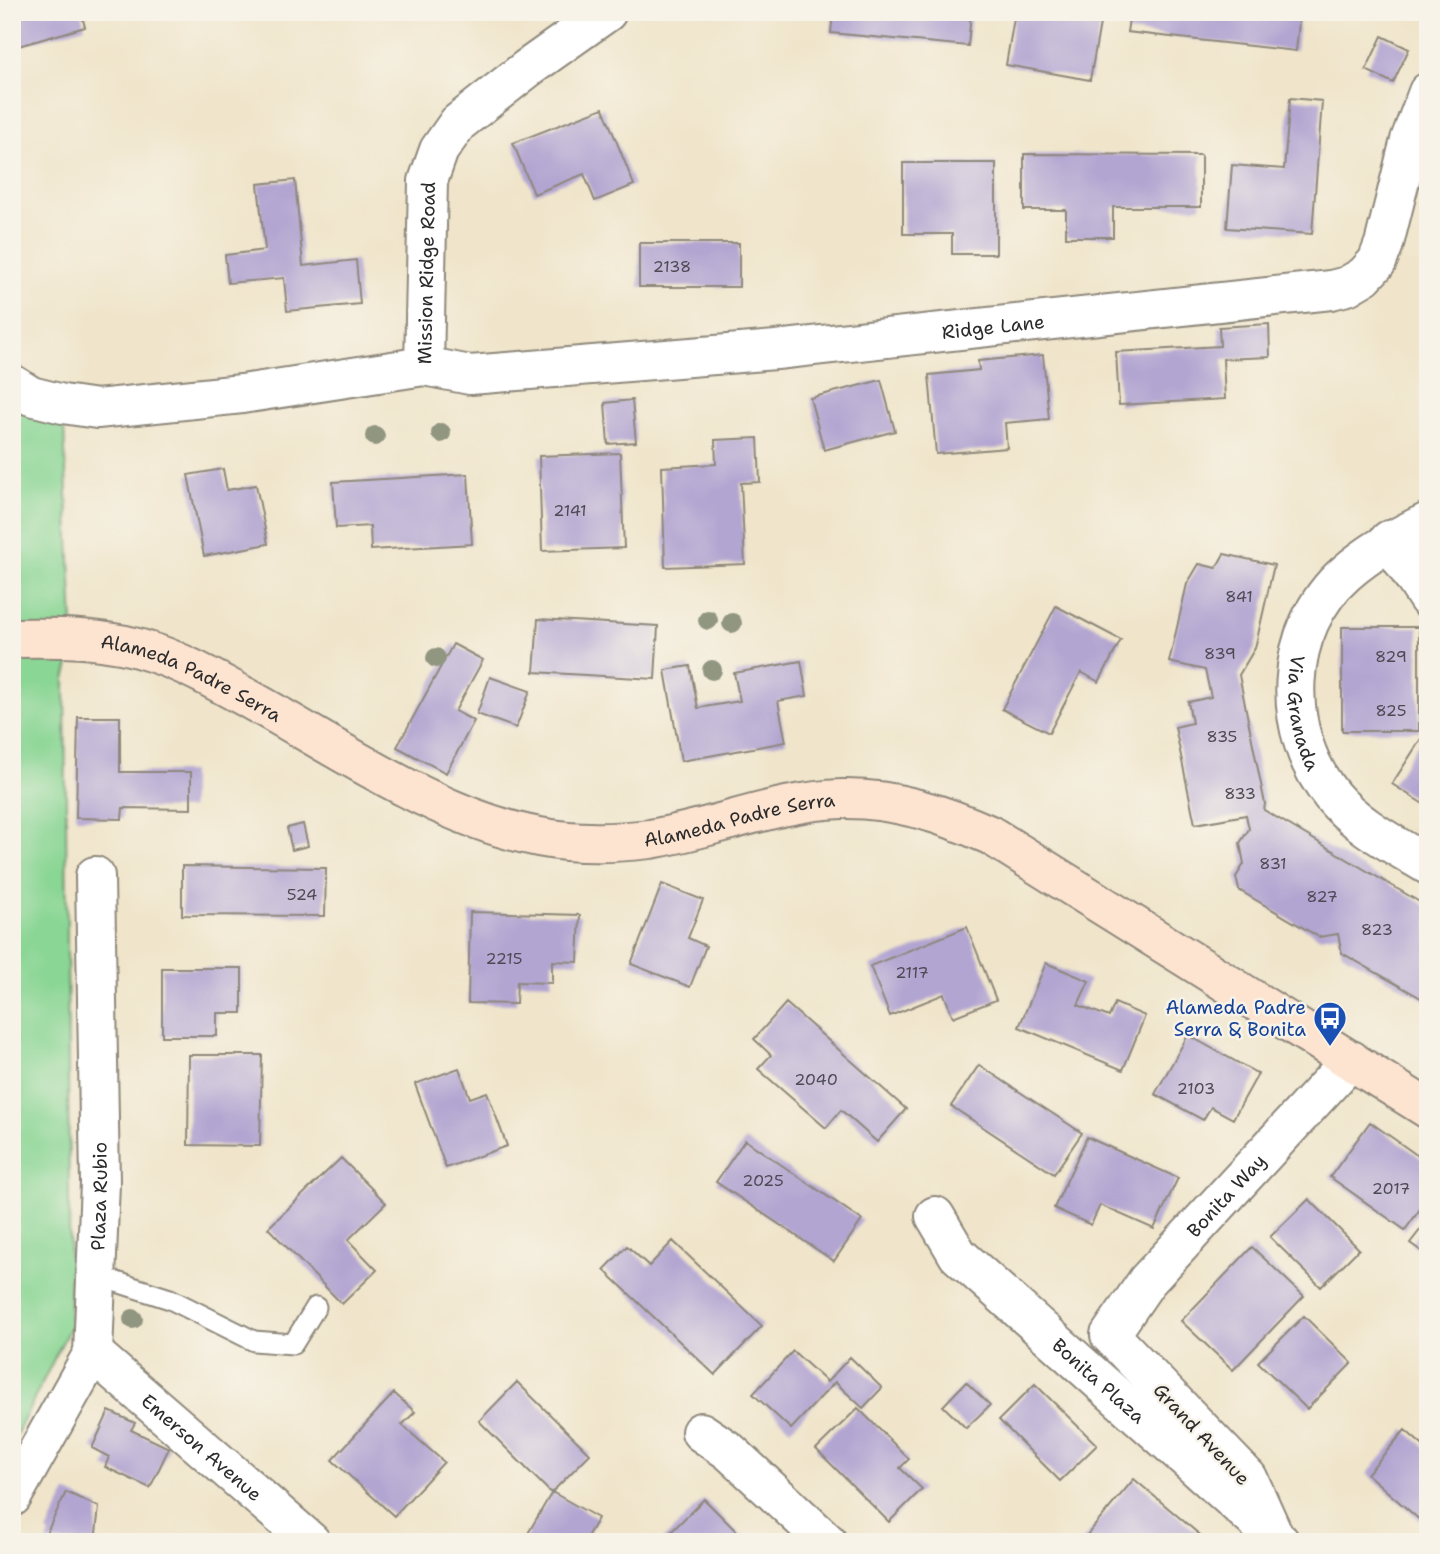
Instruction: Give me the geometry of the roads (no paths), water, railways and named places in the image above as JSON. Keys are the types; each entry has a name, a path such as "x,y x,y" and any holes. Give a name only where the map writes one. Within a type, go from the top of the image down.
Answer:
{"street":[{"name":"Mission Ridge Road","path":"12,384 31,396 97,409 242,394 424,366 428,181 439,150 458,123 528,68 607,12"},
{"name":"Ridge Lane","path":"424,366 470,375 762,351 1045,322 1347,286 1364,276 1377,262 1410,140 1428,92"},
{"name":"Via Granada","path":"1428,522 1389,540 1346,572 1315,612 1299,652 1294,685 1294,703 1305,747 1313,768 1333,797 1357,821 1428,865"},
{"path":"1389,540 1428,599"},
{"name":"Alameda Padre Serra","path":"12,638 96,640 152,652 200,672 365,765 430,798 492,824 543,838 608,841 650,839 761,811 843,799 884,802 930,811 990,835 1428,1109"},
{"name":"Plaza Rubio","path":"12,1497 93,1353 100,1183 95,876"},
{"name":"Bonita Way","path":"1110,1335 1147,1281 1351,1060"},
{"name":"Bonita Plaza","path":"935,1216 958,1255 1276,1540"},
{"name":"Grand Avenue","path":"1110,1335 1248,1478 1276,1540"},
{"name":"Emerson Avenue","path":"93,1353 312,1542"},
{"path":"701,1432 729,1451 827,1542"}],"lane":[{"path":"95,1275 170,1298 254,1341 293,1344 316,1307"}],"place":[{"name":"Alameda Padre Serra & Bonita","path":"1330,1048"}]}
